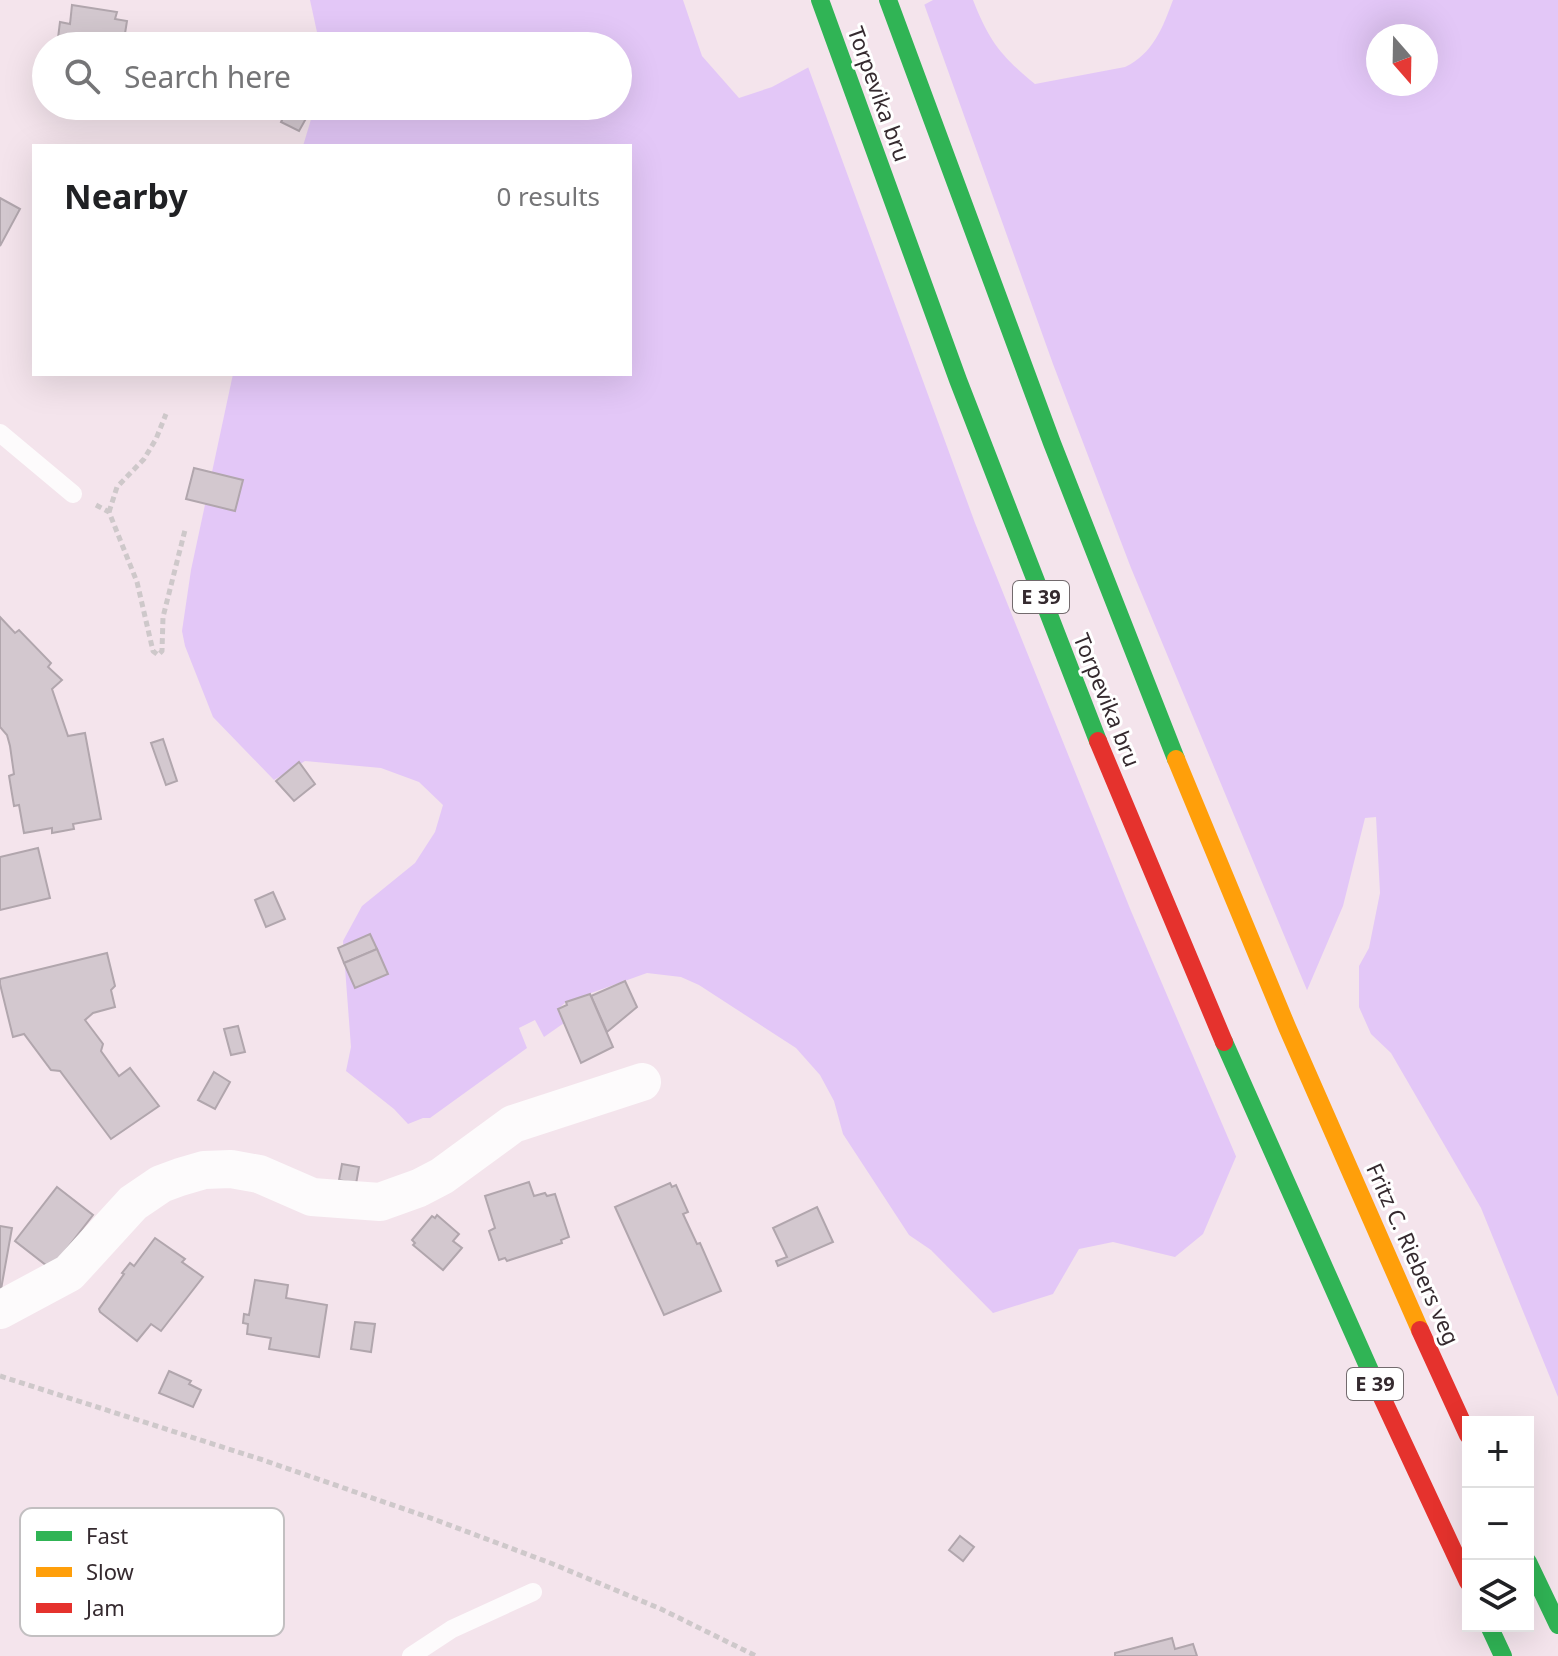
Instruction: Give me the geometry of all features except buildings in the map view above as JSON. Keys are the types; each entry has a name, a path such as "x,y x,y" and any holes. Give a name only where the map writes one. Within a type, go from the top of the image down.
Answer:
{"highway":[{"name":"Torpevika bru","path":"820,0 958,384 1110,771 1286,1184 1462,1569"},
{"name":"Torpevika bru","path":"888,0 1021,366 1101,575 1315,1092"},
{"name":"Fritz C. Riebers veg","path":"1315,1092 1462,1422"},
{"path":"1534,1575 1558,1625"},
{"path":"1492,1632 1503,1656"}],"street":[{"path":"0,1310 69,1273 133,1203 170,1180 204,1170 231,1169 259,1174 312,1197 380,1202 442,1176 513,1124 642,1082"}],"lane":[{"path":"0,433 73,494"},
{"path":"411,1656 452,1629 533,1592"}],"path":[{"path":"166,414 144,459 117,487 109,512 137,582 153,651 158,655 162,651 163,617 185,530"},
{"path":"73,494 109,512"},
{"path":"0,1376 263,1460 451,1525 661,1609 756,1656"}],"shaded area":[{"path":"310,0 683,0 702,56 739,98 772,87 933,0 973,0 997,47 1035,84 1125,67 1135,61 1156,39 1173,0 1558,0 1558,1397 1481,1208 1391,1053 1371,1034 1359,1007 1359,966 1369,948 1380,893 1376,817 1365,818 1343,906 1203,1234 1175,1257 1113,1242 1079,1249 1053,1294 993,1313 931,1250 909,1235 843,1134 834,1101 820,1075 796,1048 699,985 681,977 647,973 566,1002 558,1009 564,1023 544,1037 535,1020 519,1028 527,1048 430,1118 408,1124 346,1071 351,1047 343,941 362,906 415,863 435,832 443,805 419,782 381,768 305,761 274,780 213,717 182,631 191,570 233,376 632,376 632,144 304,144 311,120 632,120 632,32 317,32"}],"pier":[{"path":"923,1 1053,364 1131,568 1309,995 1238,1161 1131,911 975,523 807,64"}],"traffic: fast":[{"path":"820,0 958,380 1098,741"},
{"path":"888,0 1052,443 1176,759"},
{"path":"1224,1042 1379,1391"},
{"path":"1534,1575 1558,1625"},
{"path":"1492,1632 1503,1656"}],"traffic: slow":[{"path":"1176,759 1287,1027 1420,1330"}],"traffic: jam":[{"path":"1098,741 1224,1042"},
{"path":"1420,1330 1462,1422"},
{"path":"1379,1391 1462,1569"}]}
